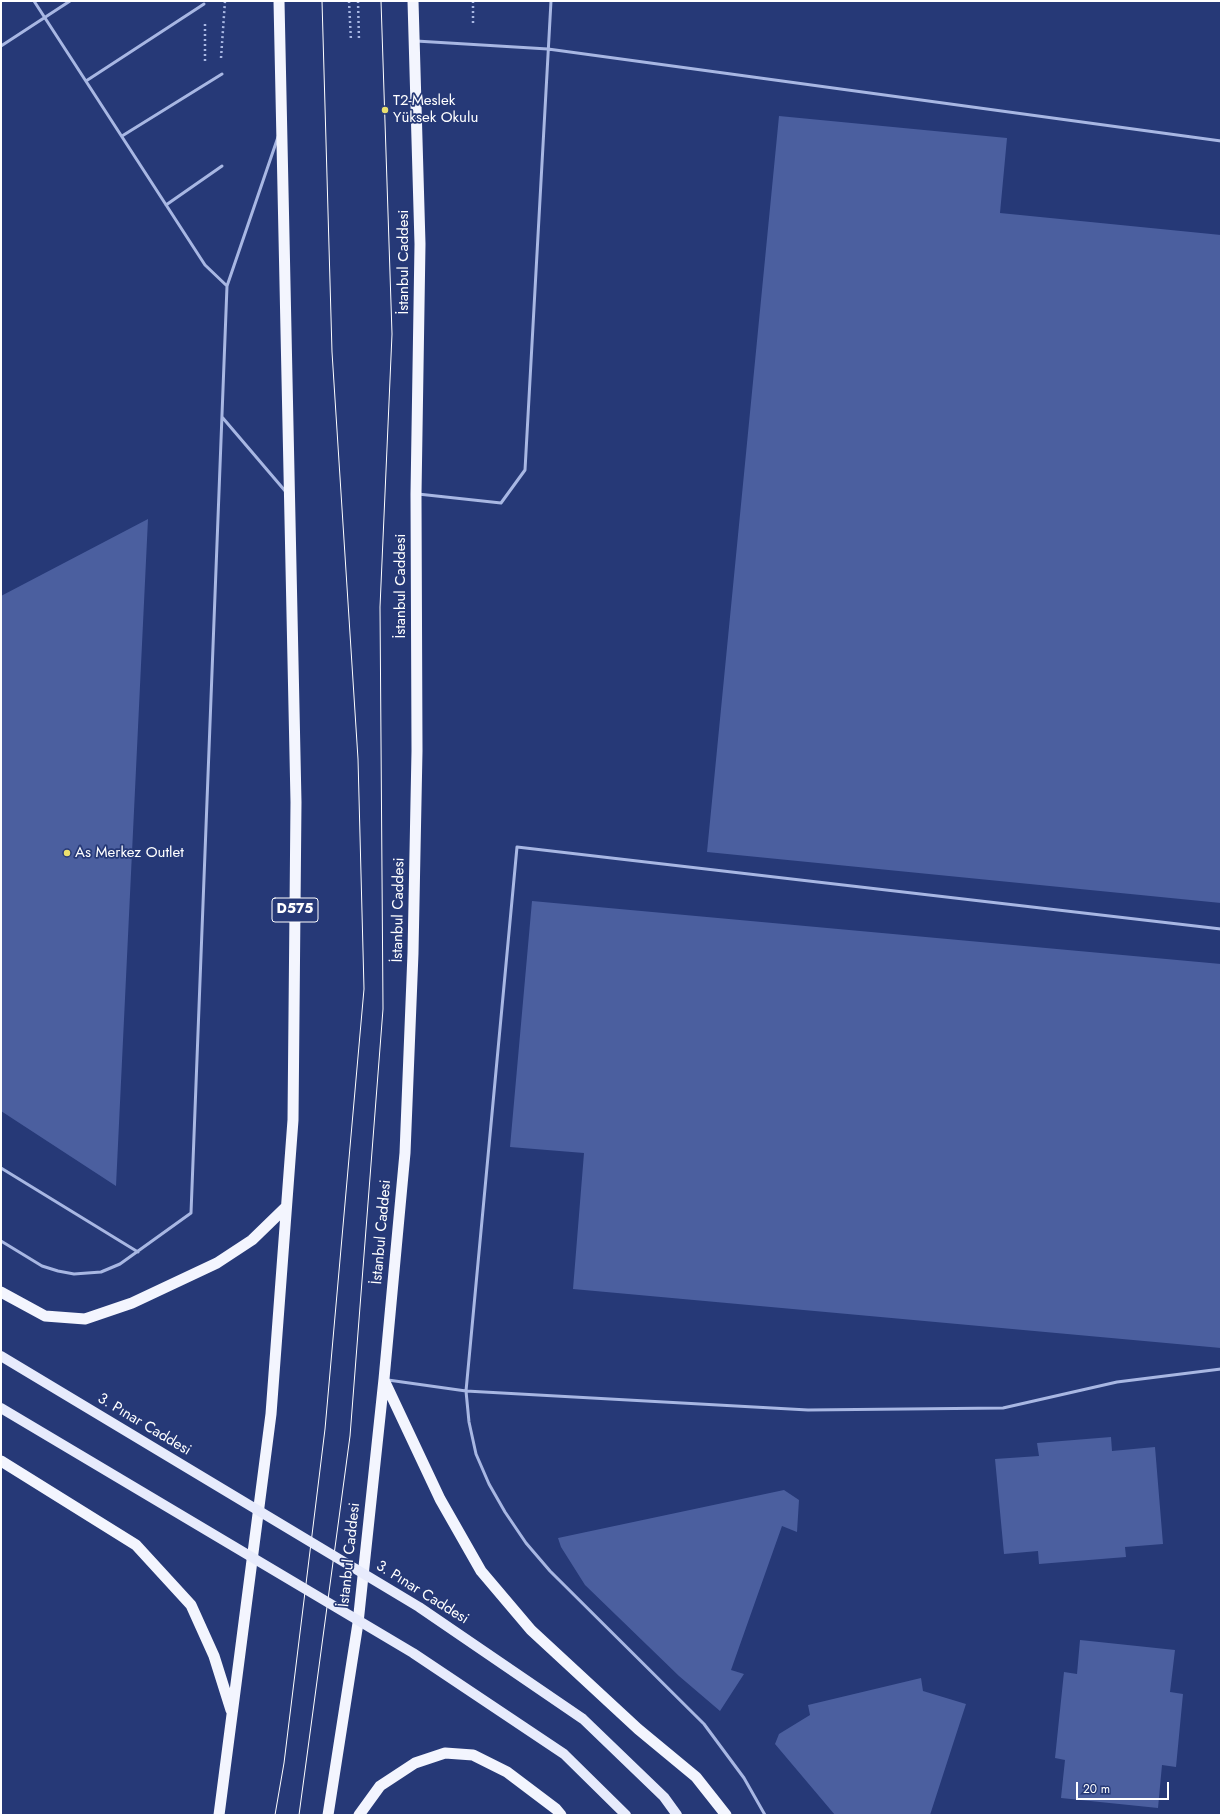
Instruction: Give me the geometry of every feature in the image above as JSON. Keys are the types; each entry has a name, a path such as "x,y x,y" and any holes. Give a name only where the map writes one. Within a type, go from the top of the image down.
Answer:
{"highway":[{"name":"D575","path":"219,1815 271,1414 293,1120 296,802 279,1"},
{"name":"İstanbul Caddesi","path":"328,1815 358,1623 384,1379 405,1153 414,953 417,750 416,494 420,244 413,1"},
{"path":"1,1292 45,1316 84,1319 132,1303 217,1263 252,1240 286,1207"},
{"path":"384,1379 440,1499 481,1571 531,1630 638,1729 696,1777 726,1815"},
{"path":"1,1461 136,1545 191,1605 214,1656 233,1715"},
{"path":"359,1815 380,1786 415,1763 445,1753 474,1755 507,1772 562,1815"}],"main road":[{"name":"3. Pınar Caddesi","path":"1,1356 419,1607 583,1719 664,1797 677,1815"},
{"path":"1,1408 413,1653 564,1754 626,1815"}],"lane":[{"path":"34,1 205,265 227,286"},
{"path":"1,46 70,1"},
{"path":"416,494 501,503 525,470 551,1"},
{"path":"86,81 204,4"},
{"path":"414,41 548,50 1221,141"},
{"path":"122,136 222,74"},
{"path":"1,1241 42,1266 58,1271 74,1274 101,1272 120,1264 191,1213 227,286 282,126"},
{"path":"166,205 222,166"},
{"path":"222,417 289,497"},
{"path":"765,1815 744,1778 704,1724 550,1571 526,1543 505,1512 489,1484 476,1454 469,1422 466,1391 517,847 1221,929"},
{"path":"1,1168 138,1252"},
{"path":"384,1379 466,1391 808,1410 1003,1408 1116,1382 1221,1369"}],"path":[{"path":"222,74 221,64 225,1"},
{"path":"349,1 351,40"},
{"path":"358,1 359,41"},
{"path":"472,1 473,45"},
{"path":"204,4 206,65 221,64"}],"building":[{"path":"779,116 1007,138 1000,213 1221,235 1221,903 707,852"},
{"name":"As Merkez Outlet","path":"148,519 116,1186 1,1111 1,596"},
{"path":"532,901 1221,964 1221,1348 573,1289 584,1153 510,1147"},
{"path":"1111,1437 1112,1451 1155,1447 1163,1544 1125,1547 1126,1557 1039,1564 1038,1551 1004,1554 995,1459 1039,1456 1037,1443"},
{"path":"784,1490 799,1500 797,1532 782,1526 731,1670 744,1674 720,1711 679,1676 585,1585 561,1547 558,1538"},
{"path":"1080,1640 1175,1650 1170,1692 1183,1694 1176,1767 1162,1765 1158,1808 1061,1798 1065,1760 1055,1758 1064,1672 1077,1674"},
{"path":"921,1678 923,1691 966,1704 930,1815 835,1815 775,1744 779,1734 810,1715 808,1705"}],"tram line":[{"path":"275,1815 284,1763 325,1429 364,989 358,759 332,352 322,1"},
{"path":"299,1815 350,1436 383,1009 380,607 392,334 381,1"}],"place":[{"name":"T2-Meslek Yüksek Okulu","path":"385,110"},
{"name":"As Merkez Outlet","path":"67,853"}]}
